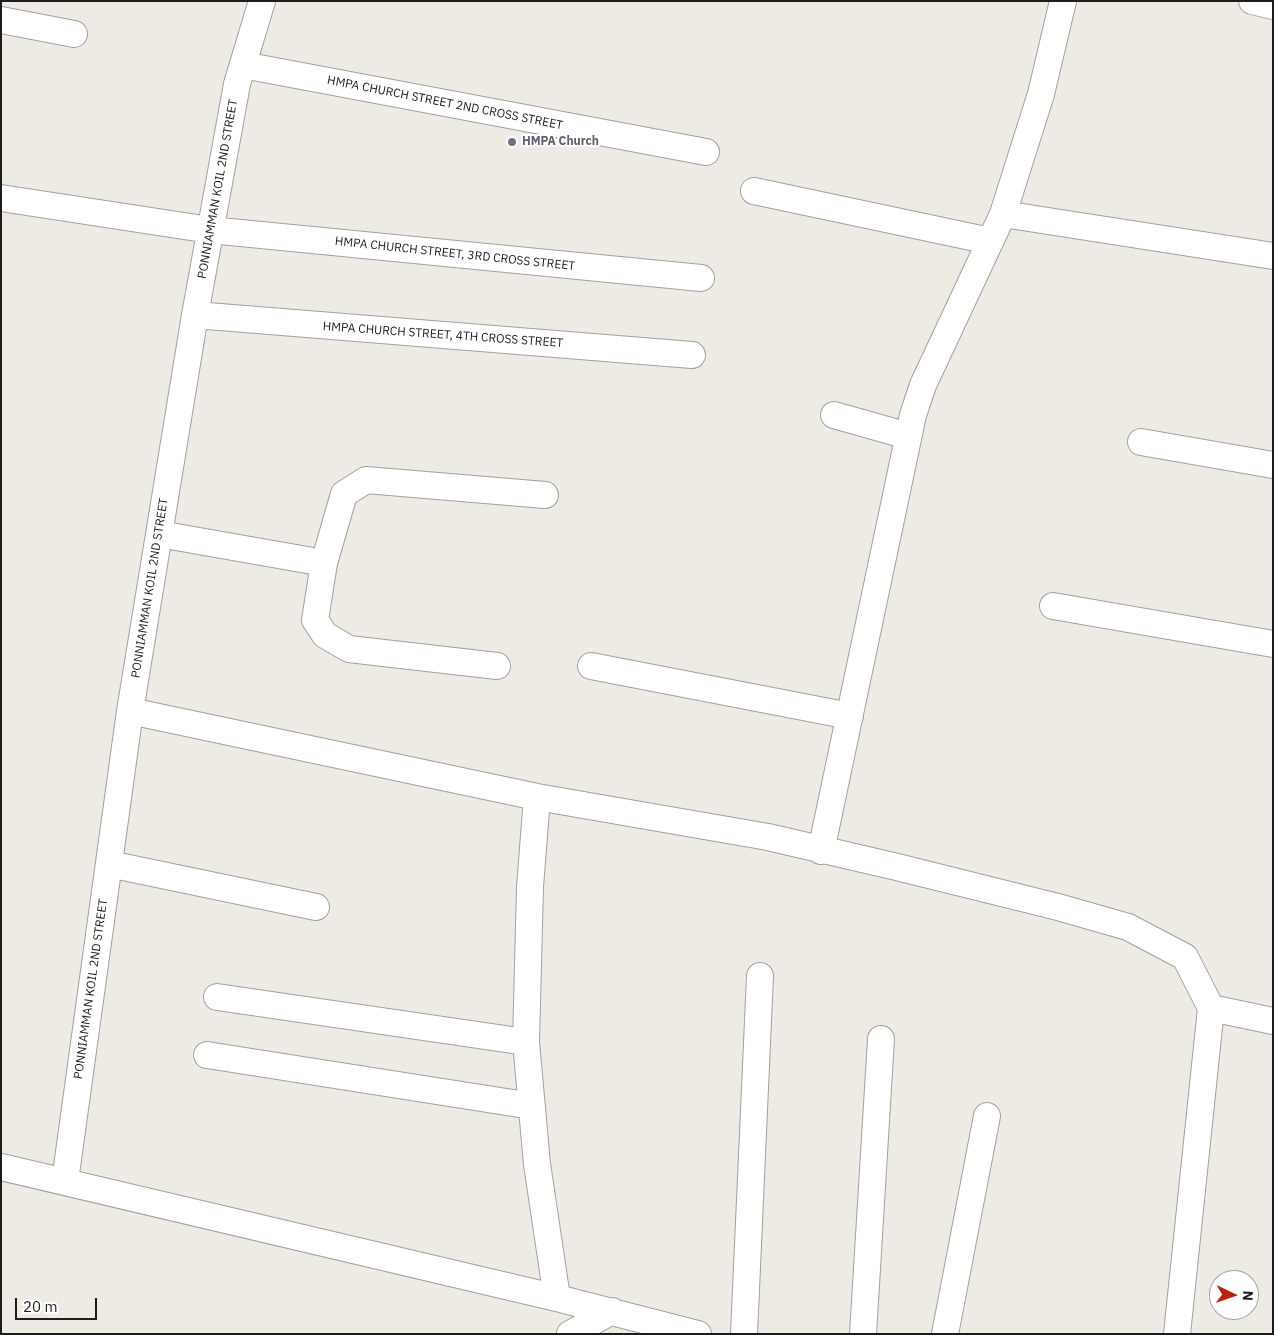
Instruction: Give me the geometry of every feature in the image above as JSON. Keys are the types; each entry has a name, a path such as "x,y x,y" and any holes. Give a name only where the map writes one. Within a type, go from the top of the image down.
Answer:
{"street":[{"name":"PONNIAMMAN KOIL 2ND STREET","path":"65,1181 130,711 195,316 237,84 262,1"},
{"path":"821,851 908,436 923,385 1003,214 1040,94 1063,1"},
{"path":"1252,1 1273,6"},
{"path":"1,20 74,34"},
{"name":"HMPA CHURCH STREET 2ND CROSS STREET","path":"243,65 706,152"},
{"path":"754,191 990,241"},
{"name":"HMPA CHURCH STREET, 3RD CROSS STREET","path":"1,198 210,230 701,278"},
{"path":"1003,214 1273,256"},
{"name":"HMPA CHURCH STREET, 4TH CROSS STREET","path":"195,316 692,355"},
{"path":"834,415 908,436"},
{"path":"1141,442 1273,465"},
{"path":"497,666 349,649 324,635 315,620 324,563 344,494 366,480 546,495"},
{"path":"159,534 324,563"},
{"path":"1053,606 1273,644"},
{"path":"591,666 850,716"},
{"path":"130,711 537,797 768,837 821,851 916,871 1128,926 1185,957 1211,1008 1178,1334"},
{"path":"537,797 530,887 526,1042 537,1164 557,1298"},
{"path":"109,864 316,907"},
{"path":"744,1334 760,976"},
{"path":"217,997 526,1042"},
{"path":"1211,1008 1273,1021"},
{"path":"863,1334 880,1039"},
{"path":"207,1055 532,1106"},
{"path":"945,1334 987,1116"},
{"path":"1,1167 612,1311 698,1334"},
{"path":"570,1334 612,1311"}],"place":[{"name":"HMPA Church","path":"512,142"}]}
